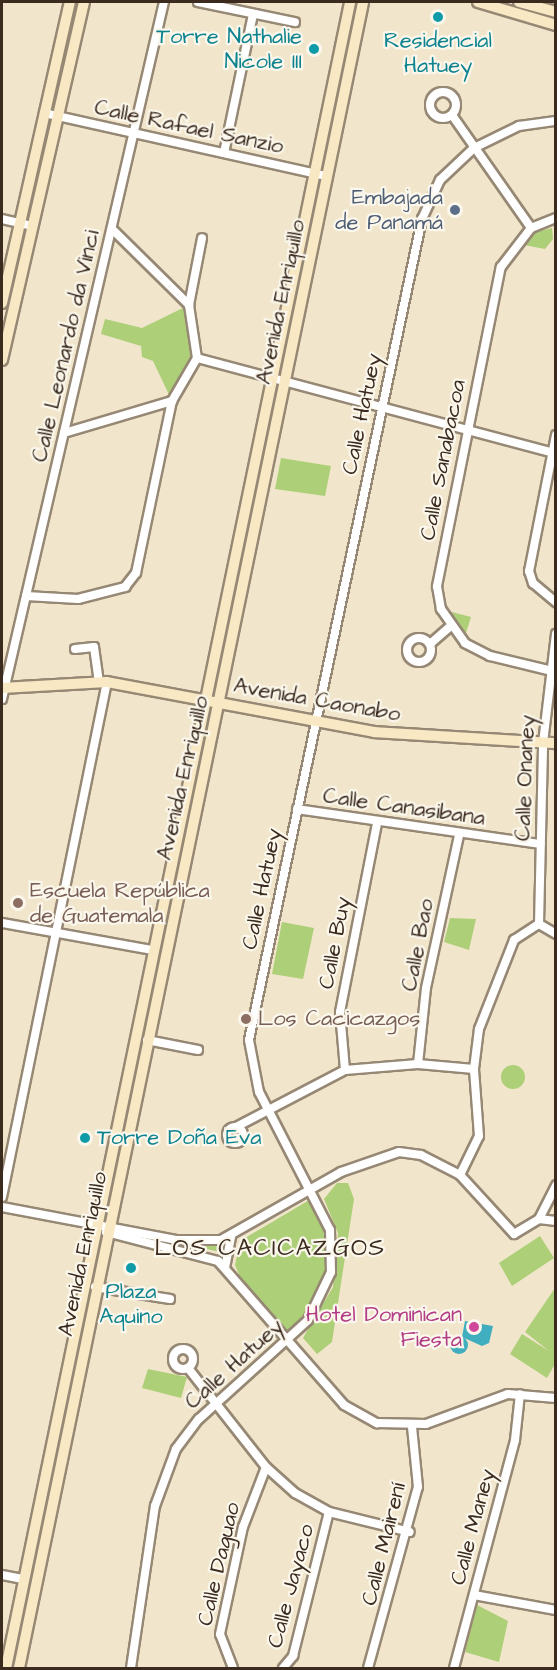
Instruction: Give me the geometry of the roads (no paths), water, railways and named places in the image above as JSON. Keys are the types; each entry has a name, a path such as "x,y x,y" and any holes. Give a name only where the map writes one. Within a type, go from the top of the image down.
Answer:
{"main road":[{"path":"2,303 70,2"},
{"path":"2,360 84,2"},
{"name":"Avenida Enriquillo","path":"20,1668 95,1287 102,1227 152,950 350,2"},
{"name":"Avenida Enriquillo","path":"6,1668 43,1481 147,1040 188,839 220,702 363,2"},
{"path":"478,2 555,25"},
{"path":"522,2 555,12"},
{"name":"Avenida Caonabo","path":"2,692 103,682 434,739 555,743"},
{"path":"176,837 188,839"},
{"path":"43,1481 56,1484"}],"street":[{"name":"Calle Leonardo da Vinci","path":"2,692 113,230 165,2"},
{"path":"198,2 296,22"},
{"path":"519,14 522,2"},
{"path":"224,153 253,14"},
{"name":"Calle Rafael Sanzio","path":"44,113 327,176"},
{"path":"452,116 531,228"},
{"name":"Calle Hatuey","path":"130,1668 160,1488 186,1433 288,1341 317,1307 331,1272 330,1230 313,1189 267,1110 253,1076 249,1040 315,720 427,204 440,180 474,148 519,126 555,121"},
{"name":"Calle Sanabacoa","path":"548,670 490,656 465,644 451,626 437,586 466,430 501,267 531,228 555,218"},
{"path":"2,219 32,226"},
{"path":"113,230 189,305"},
{"path":"26,596 78,599 132,581 172,401 197,358 189,305 202,238"},
{"path":"197,358 551,452"},
{"path":"64,433 172,401"},
{"path":"555,435 529,572 533,583 555,602"},
{"path":"430,644 451,626"},
{"name":"Calle Onaney","path":"539,924 543,743 548,670 555,634"},
{"path":"2,1197 56,933 103,682 94,647 75,649"},
{"name":"Calle Canasibana","path":"297,809 459,835 542,844"},
{"name":"Calle Buy","path":"345,1070 340,1012 377,823"},
{"name":"Calle Bao","path":"418,1064 426,988 459,835"},
{"path":"2,923 152,950"},
{"path":"460,1175 479,1136 474,1069 479,1029 508,950 522,930 539,924 555,934"},
{"path":"147,1040 198,1050"},
{"path":"236,1127 345,1070 418,1064 474,1069"},
{"path":"2,1207 82,1224 207,1242 231,1236 376,1156 399,1152 422,1155 460,1175 508,1232 520,1233 539,1219 555,1185"},
{"path":"539,1219 555,1221"},
{"path":"102,1227 211,1257 225,1268 288,1341 356,1414 412,1427 497,1396 520,1394 555,1398"},
{"path":"225,1268 231,1236"},
{"path":"95,1287 170,1299"},
{"path":"188,1368 214,1406 266,1467 295,1493 329,1512 410,1532"},
{"name":"Calle Maney","path":"454,1668 515,1440 520,1394"},
{"name":"Calle Mairení","path":"368,1668 410,1532 419,1465 412,1427"},
{"name":"Calle Daguao","path":"233,1668 220,1634 243,1527 266,1467"},
{"name":"Calle Jayaco","path":"283,1668 293,1656 329,1512"},
{"path":"2,1575 23,1579"},
{"path":"474,1594 555,1610"}],"water":[{"path":"465,1321 493,1326 489,1343 482,1346 462,1337"},
{"path":"459,1336 465,1339 468,1345 465,1351 459,1354 453,1351 450,1345 453,1339"}],"place":[{"name":"Residencial Hatuey","path":"438,17"},
{"name":"Torre Nathalie Nicole III","path":"314,49"},
{"name":"Embajada de Panamá","path":"455,210"},
{"name":"Escuela República de Guatemala","path":"18,903"},
{"name":"Los Cacicazgos","path":"246,1019"},
{"name":"Torre Doña Eva","path":"85,1138"},
{"name":"Plaza Aquino","path":"131,1268"},
{"name":"Hotel Dominican Fiesta","path":"474,1327"}],"district":[{"name":"LOS CACICAZGOS","path":"270,1249"}]}
